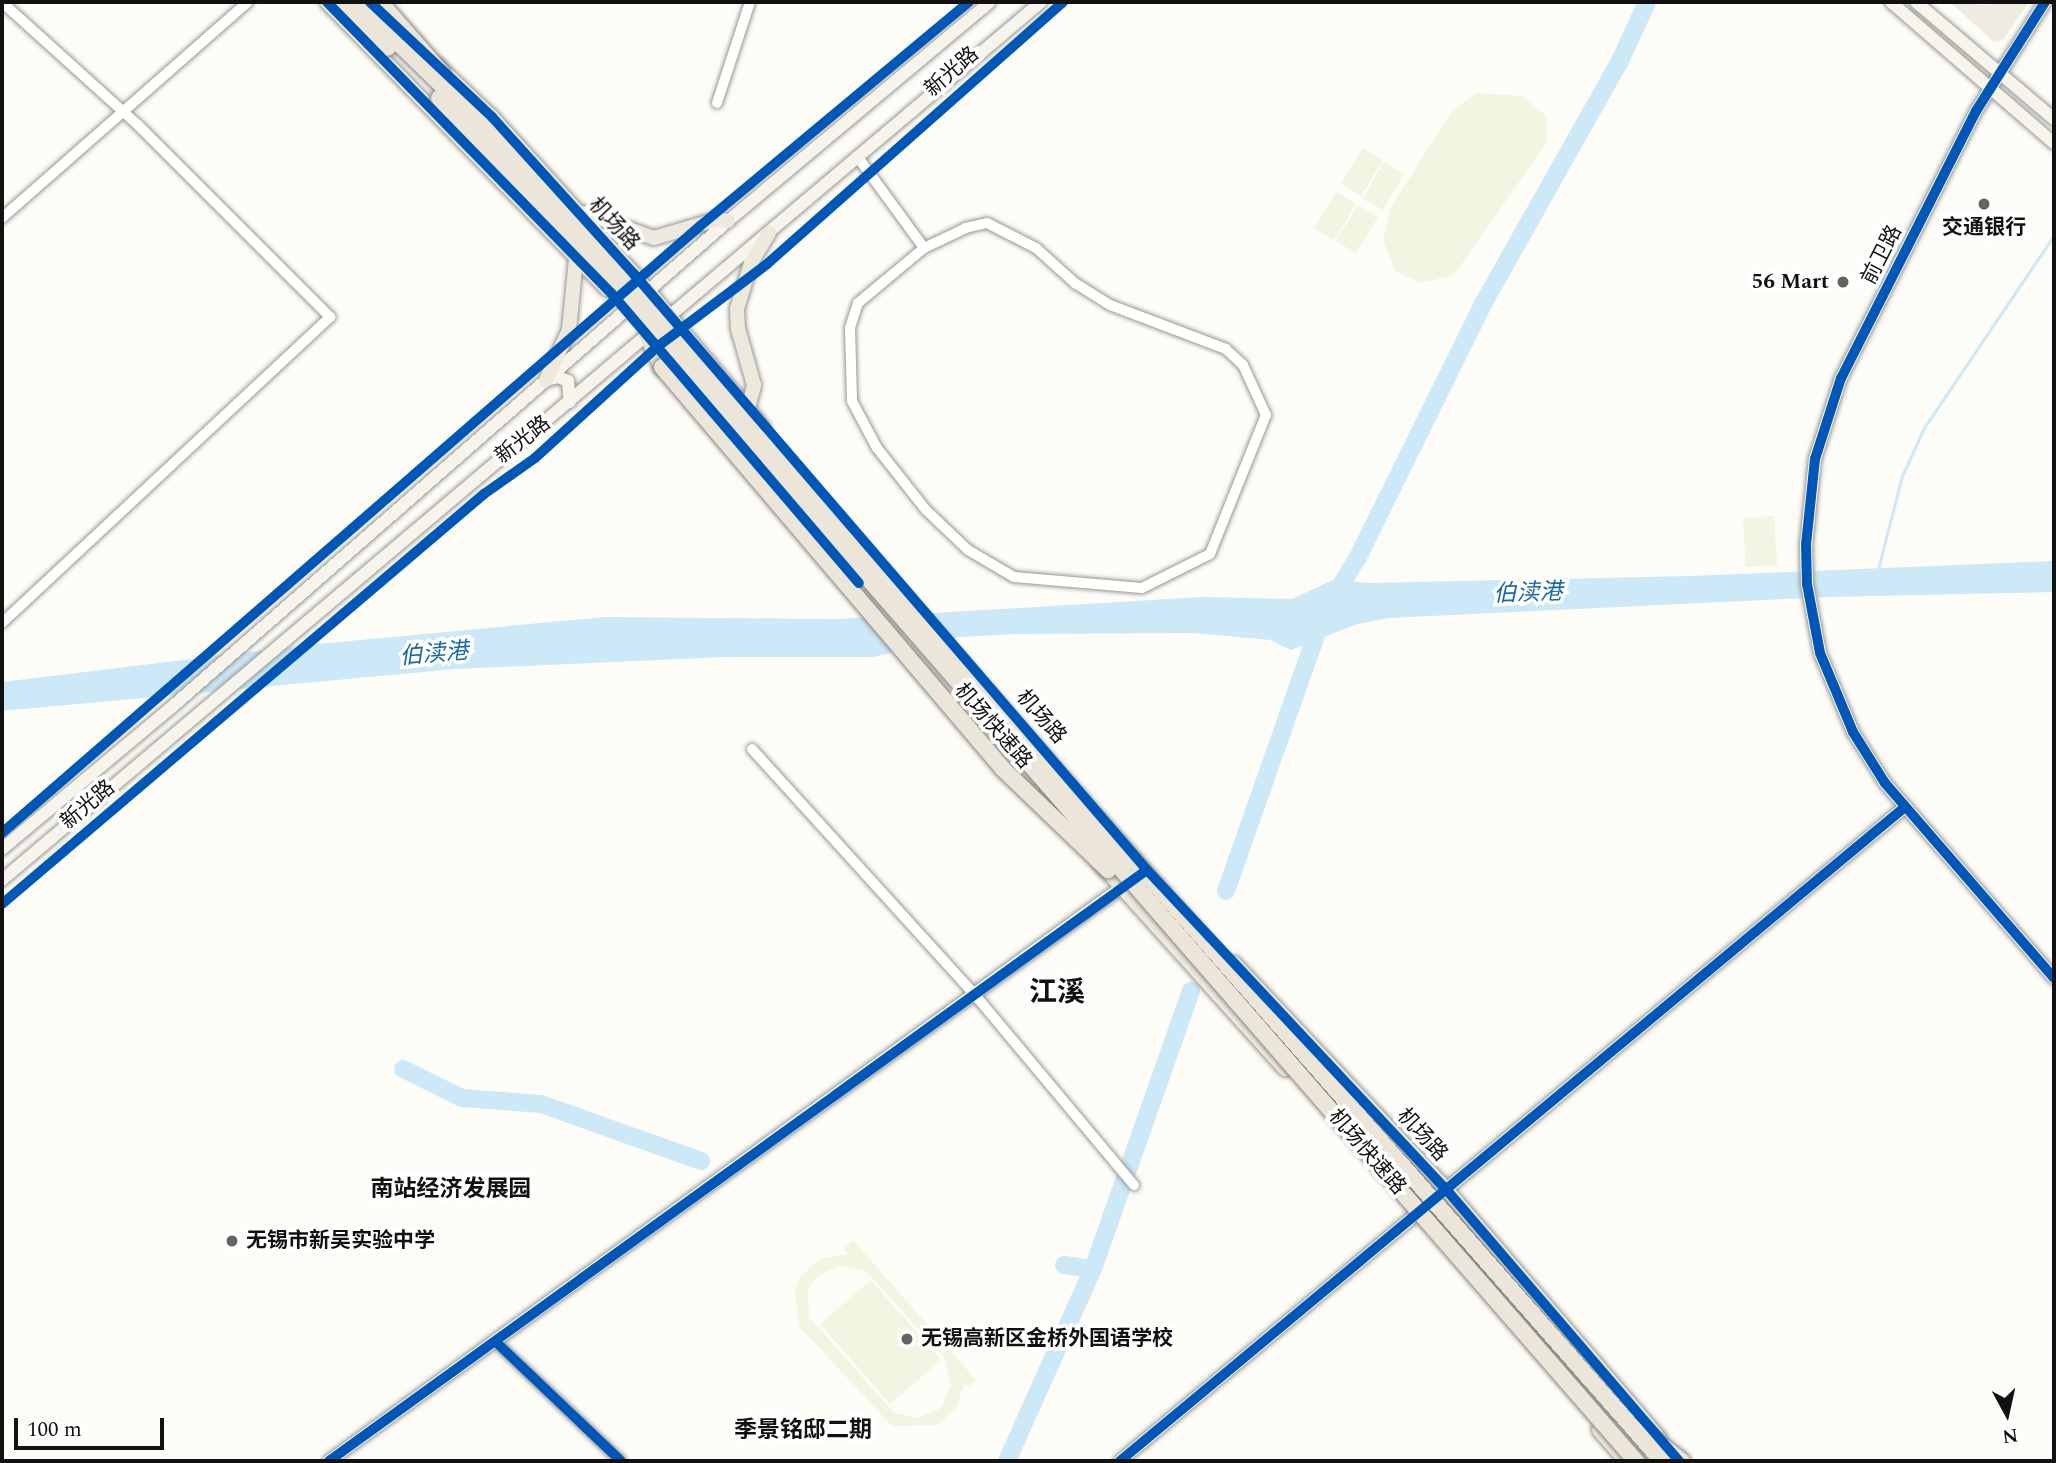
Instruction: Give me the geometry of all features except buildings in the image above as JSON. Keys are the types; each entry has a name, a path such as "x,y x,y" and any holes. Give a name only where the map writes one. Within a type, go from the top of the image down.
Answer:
{"highway":[{"name":"机场快速路","path":"339,2 520,181 1146,903 1248,1011 1636,1461"},
{"name":"机场快速路","path":"356,2 510,152 1662,1461"},
{"path":"380,2 510,152"},
{"path":"647,335 662,367 1003,769 1075,843 1146,903"},
{"path":"1617,1410 1680,1461"}],"main road":[{"path":"327,2 627,311 1070,833 1123,887 1413,1214 1626,1461"},
{"name":"机场路","path":"370,2 492,117 649,291 898,584 962,654 1147,870 1445,1188 1680,1461"},
{"name":"新光路","path":"2,849 259,632 729,221 990,2"},
{"name":"新光路","path":"2,880 215,704 1041,2"},
{"path":"1891,2 1991,85 2054,142"},
{"path":"1916,2 2054,119"},
{"path":"569,203 596,220 654,238 718,219 729,221"},
{"path":"748,408 754,385 738,329 737,309 751,263 769,233"},
{"path":"546,380 569,330 576,258"},
{"path":"546,380 558,377 568,381 570,402"}],"street":[{"path":"2,2 123,112 330,317 2,623"},
{"path":"2,218 248,2"},
{"path":"717,103 750,2"},
{"name":"前卫路","path":"2045,2 1991,85 1841,378 1815,459 1806,544 1814,628 1846,720 1905,807 2054,978"},
{"path":"857,156 924,248"},
{"path":"987,223 1036,248 1076,284 1110,305 1226,349 1243,365 1266,415 1210,554 1142,588 1014,577 968,550 926,510 877,448 852,401 850,328 858,303 924,248 966,228 987,223"},
{"path":"752,749 975,995 1134,1185"},
{"path":"1120,1461 1413,1214 1905,807"},
{"path":"329,1461 496,1343 1147,870"},
{"path":"496,1343 621,1461"}],"green space":[{"path":"1476,93 1522,96 1546,116 1547,142 1454,275 1421,283 1395,271 1383,240 1392,205 1453,110"},
{"path":"1363,148 1383,160 1361,196 1341,184"},
{"path":"1384,162 1404,174 1383,210 1363,198"},
{"path":"1336,192 1356,204 1334,240 1314,228"},
{"path":"1358,205 1378,217 1356,253 1336,241"},
{"path":"1774,516 1777,565 1746,567 1743,518"},
{"path":"853,1240 976,1380 968,1387 964,1384 956,1408 937,1425 892,1426 799,1326 795,1292 800,1277 821,1258 848,1254 844,1248","holes":["838,1266 866,1271 944,1357 951,1385 941,1408 917,1418 894,1413 809,1317 808,1289 816,1277"]},
{"path":"871,1280 941,1360 890,1404 820,1324"}],"shaded area":[{"path":"1950,2 1981,5 2029,2 2003,40 1994,42"}],"water":[{"name":"伯渎港","path":"2054,561 2054,592 1827,597 1389,618 1357,624 1291,650 1270,640 1194,633 1019,634 960,637 873,657 724,657 455,669 2,711 2,682 307,645 605,617 836,619 1201,597 1292,599 1333,580 1370,583 1692,576"}],"waterway":[{"path":"1226,891 1324,613 1358,557 1483,304 1619,63 1647,2"},
{"path":"1878,569 1902,476 1924,428 2054,235"},
{"path":"1007,1461 1093,1269 1191,991"},
{"path":"403,1069 462,1098 541,1104 701,1161"},
{"path":"1064,1265 1093,1269"}],"cycle path":[{"path":"327,2 612,294 859,583"},
{"path":"370,2 492,117 634,274 1147,870 1445,1188 1679,1461"},
{"path":"2,833 700,226 969,2"},
{"path":"2,904 484,494 535,458 657,347 767,264 1063,2"},
{"path":"2045,2 1976,111 1841,378 1815,459 1806,544 1807,584 1820,653 1853,732 1885,783 2054,978"},
{"path":"1120,1461 1905,807"},
{"path":"329,1461 1147,870"},
{"path":"497,1343 621,1461"}],"place":[{"name":"交通银行","path":"1984,204"},
{"name":"56 Mart","path":"1843,282"},
{"name":"无锡市新吴实验中学","path":"232,1241"},
{"name":"无锡高新区金桥外国语学校","path":"907,1339"}],"district":[{"name":"江溪","path":"1057,993"},
{"name":"南站经济发展园","path":"451,1190"},
{"name":"季景铭邸二期","path":"803,1431"}]}
